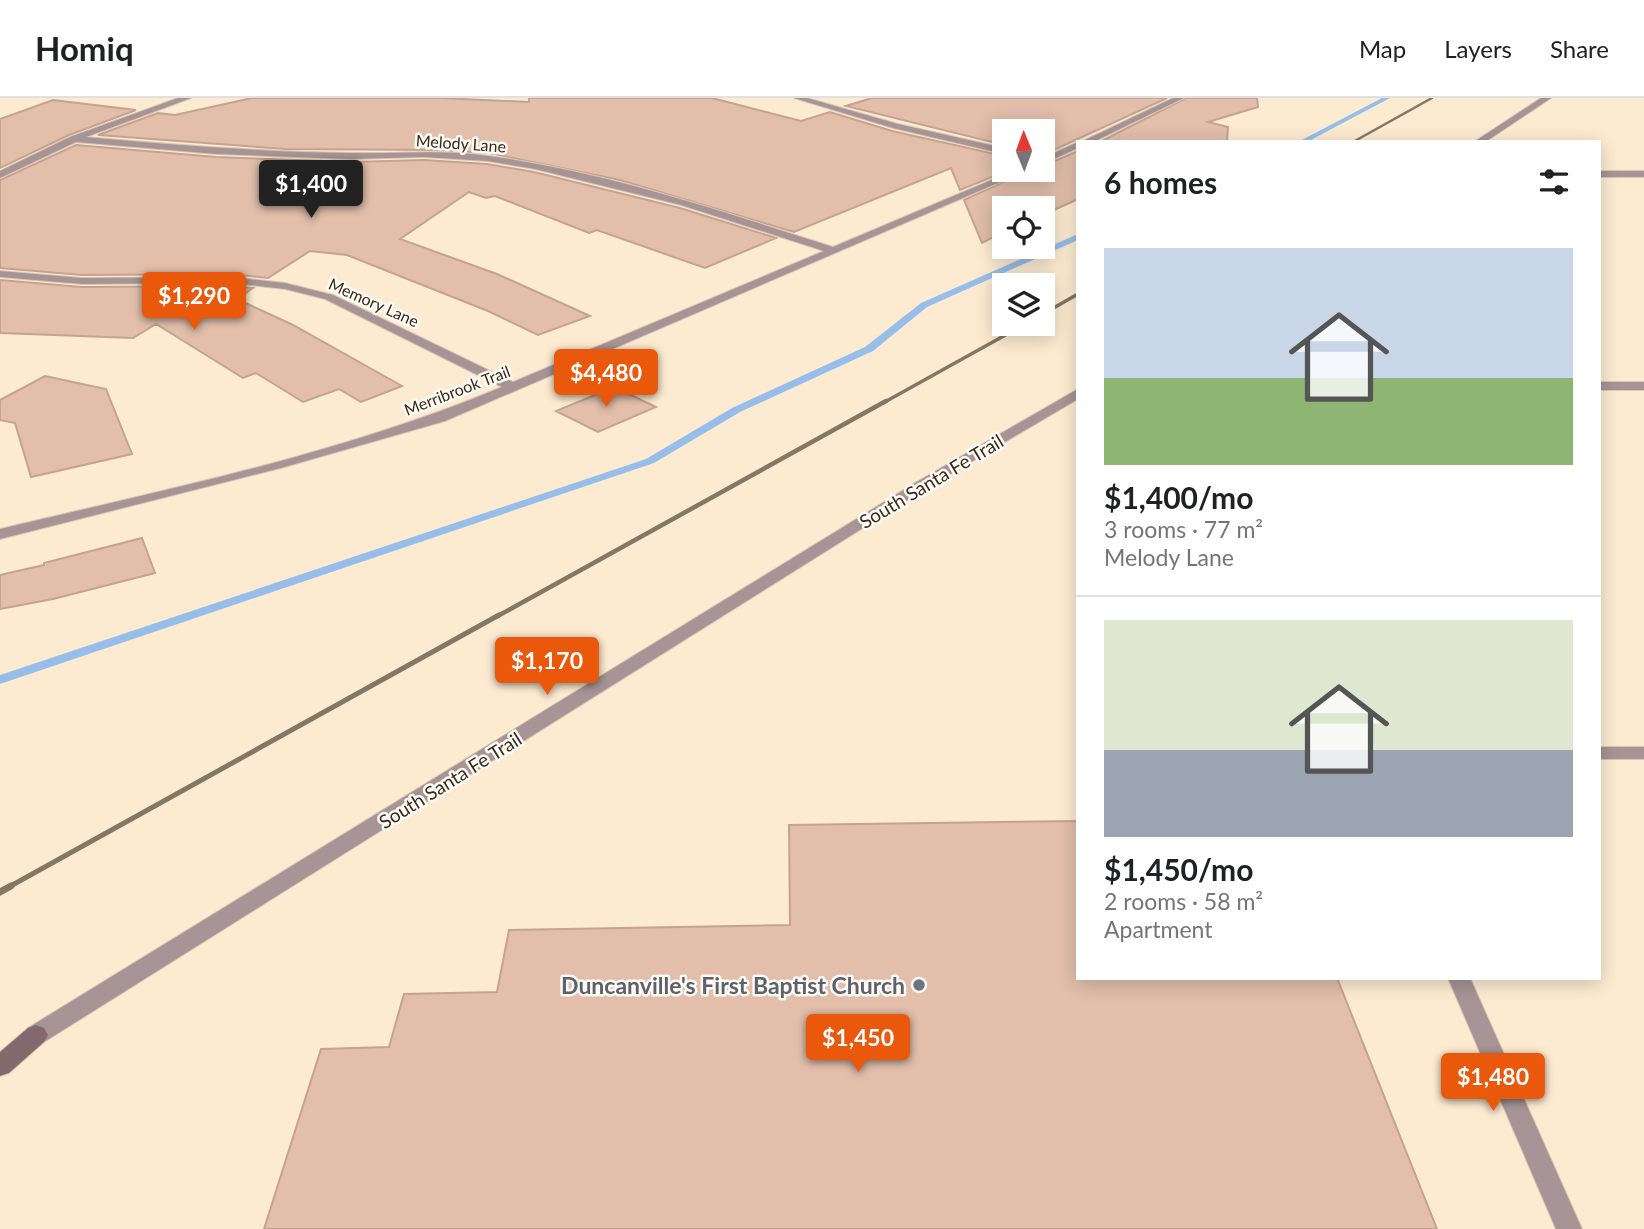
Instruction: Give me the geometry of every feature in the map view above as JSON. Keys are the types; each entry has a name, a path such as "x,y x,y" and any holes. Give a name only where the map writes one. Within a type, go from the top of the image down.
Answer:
{"main road":[{"name":"South Santa Fe Trail","path":"0,1049 36,1035"},
{"name":"South Santa Fe Trail","path":"0,1066 36,1035"}],"street":[{"path":"0,175 73,139 145,109 187,98"},
{"path":"798,98 896,126 992,149"},
{"path":"1089,140 1180,98"},
{"path":"1481,140 1547,98"},
{"name":"Melody Lane","path":"73,139 216,151 352,156 424,154 523,164 685,203 835,251"},
{"path":"1055,156 1076,146"},
{"path":"1601,174 1644,174"},
{"name":"Merribrook Trail","path":"0,534 161,496 359,443 440,418 995,182"},
{"name":"Memory Lane","path":"0,274 82,281 230,280 285,286 329,297 514,388"},
{"path":"1601,386 1644,386"},
{"name":"South Santa Fe Trail","path":"36,1035 920,486 1076,394"},
{"path":"1601,753 1644,753"},
{"path":"1460,980 1569,1229"}],"building":[{"path":"252,98 442,98 529,102 529,98 712,98 801,121 830,112 892,131 992,153 992,177 960,190 951,168 794,232 620,180 489,153 285,149 98,135 158,113 175,115"},
{"path":"872,98 1167,98 1055,149 1055,119 992,119 992,142 846,106"},
{"path":"1186,98 1257,98 1258,107 1208,122 1228,127 1227,140 1104,140"},
{"path":"53,100 136,110 69,135 0,168 0,119"},
{"path":"76,145 216,157 352,162 424,160 487,164 534,172 680,208 776,238 705,268 597,230 589,233 495,196 486,198 469,192 400,239 497,274 590,316 538,335 488,311 347,255 310,251 268,278 230,274 82,275 0,268 0,180"},
{"path":"1076,152 1076,200 1055,210 1055,196 992,196 992,238 982,243 964,200 1004,182 1055,182 1055,161"},
{"path":"0,280 82,287 253,288 237,299 293,325 402,386 361,402 339,389 303,402 256,373 243,378 156,324 133,338 0,333"},
{"path":"45,376 106,389 132,454 31,477 15,423 0,420 0,400"},
{"path":"614,387 656,407 598,432 556,411"},
{"path":"142,538 155,573 53,599 0,609 0,575"},
{"name":"Duncanville's First Baptist Church","path":"1076,821 1076,980 1338,980 1437,1229 264,1229 321,1049 389,1047 404,994 497,992 509,930 790,925 789,825"}],"waterway":[{"path":"1305,140 1387,98"},
{"path":"0,680 650,461 736,410 869,349 924,305 1076,238"}],"railway":[{"path":"1357,140 1432,98"},
{"path":"1055,307 1076,295"},
{"path":"883,403 1003,336"},
{"path":"496,617 886,401"},
{"path":"7,888 499,615"},
{"path":"0,892 11,886"}],"place":[{"name":"Duncanville's First Baptist Church","path":"919,985"}]}
